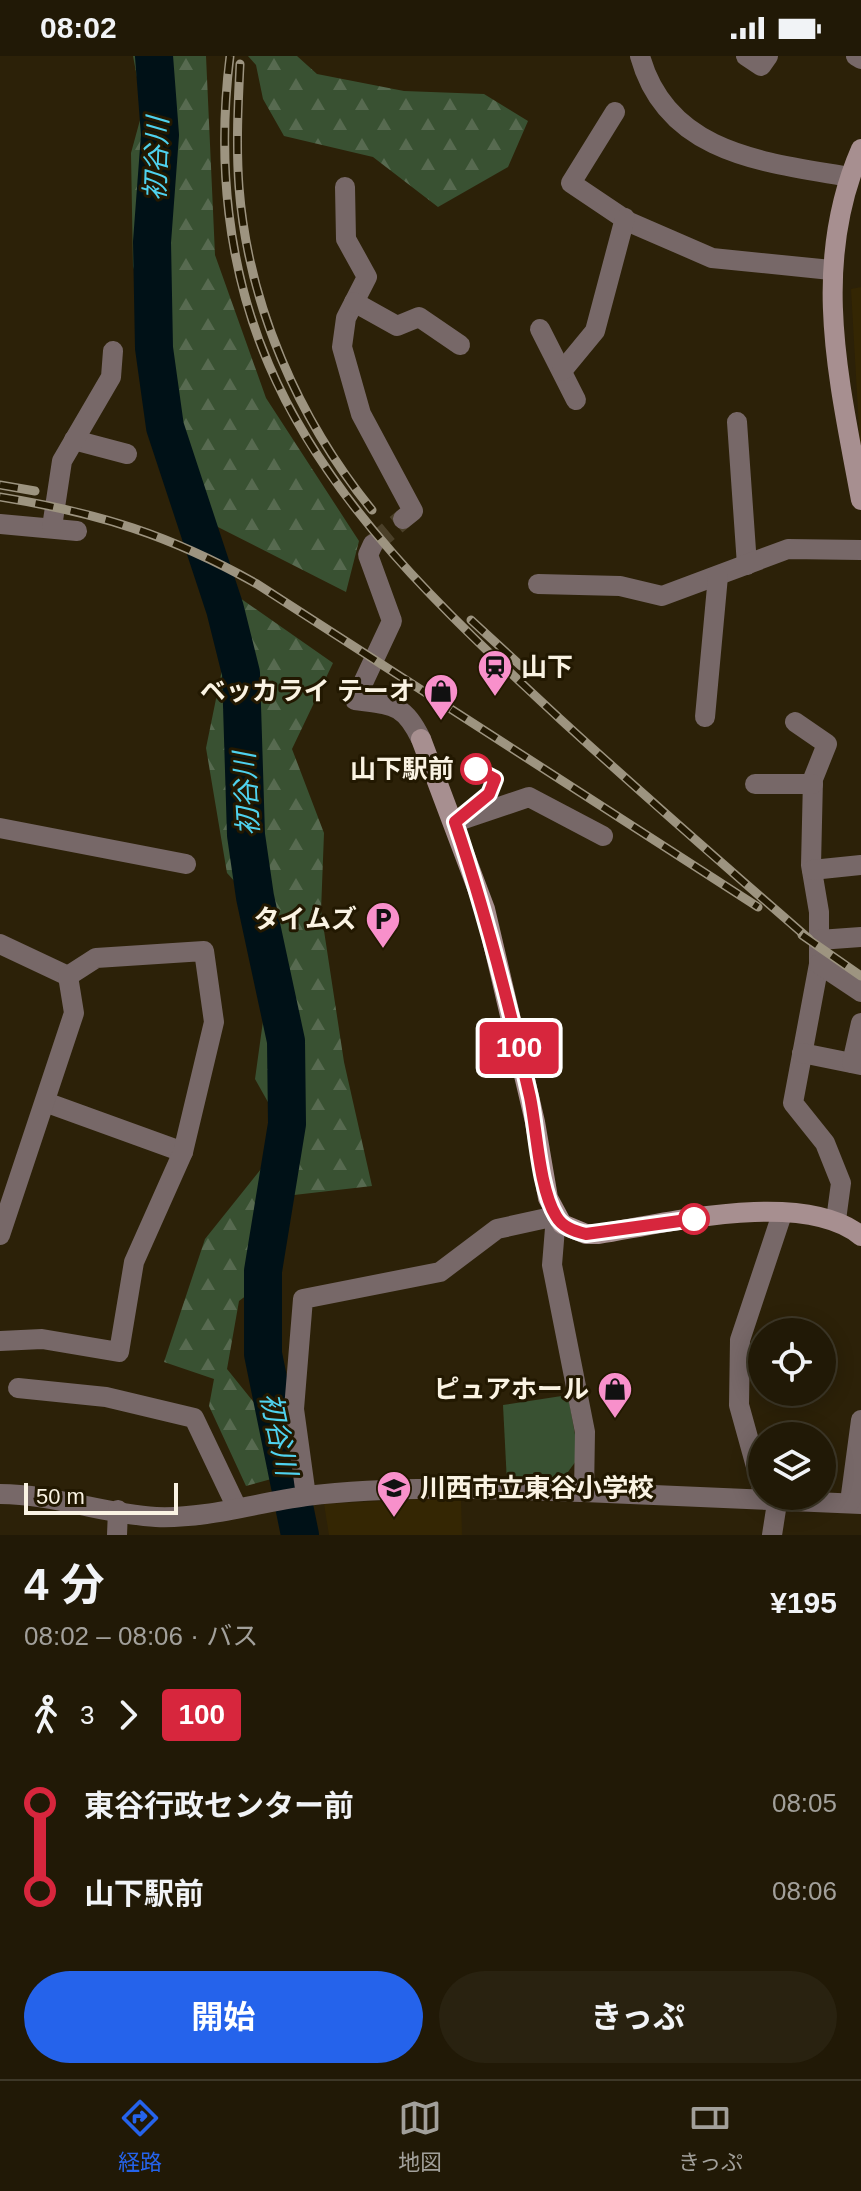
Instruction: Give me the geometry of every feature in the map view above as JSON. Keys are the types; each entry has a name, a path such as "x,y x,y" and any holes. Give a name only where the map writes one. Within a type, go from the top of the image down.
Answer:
{"street":[{"path":"640,56 667,111 703,140 735,154 849,177"},
{"path":"746,56 761,66 768,56"},
{"path":"615,112 571,183 625,218 712,258 831,270"},
{"path":"861,149 849,177 831,270 837,367 861,500"},
{"path":"345,187 346,239 367,277 346,318 342,347 361,414 413,511 403,519"},
{"path":"562,371 595,331 625,218"},
{"path":"354,302 397,326 419,317 460,345"},
{"path":"540,329 576,400"},
{"path":"52,527 62,461 111,377 113,351"},
{"path":"737,422 747,565"},
{"path":"74,440 127,454"},
{"path":"0,524 77,531"},
{"path":"373,544 368,555 392,621 355,700 394,706 410,716 455,822 489,923 532,1108 548,1198 556,1216 574,1231 586,1234 738,1215 782,1214 836,1220 861,1236"},
{"path":"538,584 620,586 662,596 788,549 861,550"},
{"path":"705,717 718,576"},
{"path":"795,722 827,744 813,784 812,870 819,912 819,964 793,1103 825,1143 841,1183 836,1220"},
{"path":"755,784 813,784"},
{"path":"455,822 529,797 603,836"},
{"path":"0,828 186,864"},
{"path":"812,870 861,865"},
{"path":"819,940 861,937"},
{"path":"0,944 68,976"},
{"path":"0,1341 42,1339 119,1352 134,1262 183,1152 214,1022 204,951 96,958 68,976"},
{"path":"819,964 861,992"},
{"path":"0,1235 74,1013 68,976"},
{"path":"802,1053 856,1064 861,1023"},
{"path":"45,1102 183,1152"},
{"path":"748,1435 739,1405 740,1340 782,1214"},
{"path":"556,1216 552,1265 585,1432 584,1492"},
{"path":"306,1496 294,1409 303,1299 440,1272 497,1229 556,1216"},
{"path":"18,1388 106,1397 194,1418 237,1508"},
{"path":"836,1502 856,1503 861,1420"},
{"path":"0,1494 30,1494 203,1525 237,1508 306,1496 436,1488 748,1496"},
{"path":"117,1535 118,1510"},
{"path":"769,1510 772,1535"}],"shaded area":[{"path":"861,287 861,463 851,289"},
{"name":"川西市立東谷小学校","path":"461,1497 462,1535 329,1535 324,1504"}],"green space":[{"path":"133,56 206,56 215,255 266,398 359,541 346,592 210,523 133,266 131,153 143,109"},
{"path":"248,56 297,56 317,74 404,91 484,94 528,121 508,167 438,207 373,157 284,136 263,99 256,65"},
{"path":"237,596 333,663 292,749 324,833 321,911 344,1062 372,1186 294,1195 274,1275 239,1301 227,1369 256,1405 275,1478 246,1486 209,1406 214,1379 164,1362 205,1239 261,1169 273,1111 255,1079 276,927 227,873 206,748"},
{"path":"568,1395 579,1457 559,1484 507,1483 503,1405"}],"waterway":[{"name":"初谷川","path":"154,56 160,135 152,242 154,348 165,427 225,609 241,673 246,835 255,897 286,1041 287,1124 263,1271 263,1354 300,1535"}],"tunnel":[{"path":"373,544 403,519"}],"railway":[{"path":"230,56 226,95 226,174 229,213 243,290 269,365 294,416 324,465 395,556 476,640 621,774 809,939"},
{"path":"240,64 239,187 253,274 281,358 300,399 321,438 372,510"},
{"path":"0,485 35,491"},
{"path":"0,497 70,510 133,528 194,552 257,584 758,907"},
{"path":"471,620 521,666"},
{"path":"802,935 861,976"}],"bus line":[{"name":"100","path":"476,769 495,779 489,794 455,822 485,909 535,1122 548,1198 556,1216 562,1224 586,1234 694,1219"}],"place":[{"name":"山下","path":"495,698"},
{"name":"ベッカライ テーオ","path":"441,722"},
{"name":"山下駅前","path":"476,769"},
{"name":"タイムズ","path":"383,950"},
{"name":"ピュアホール","path":"615,1420"},
{"name":"川西市立東谷小学校","path":"394,1519"}]}
